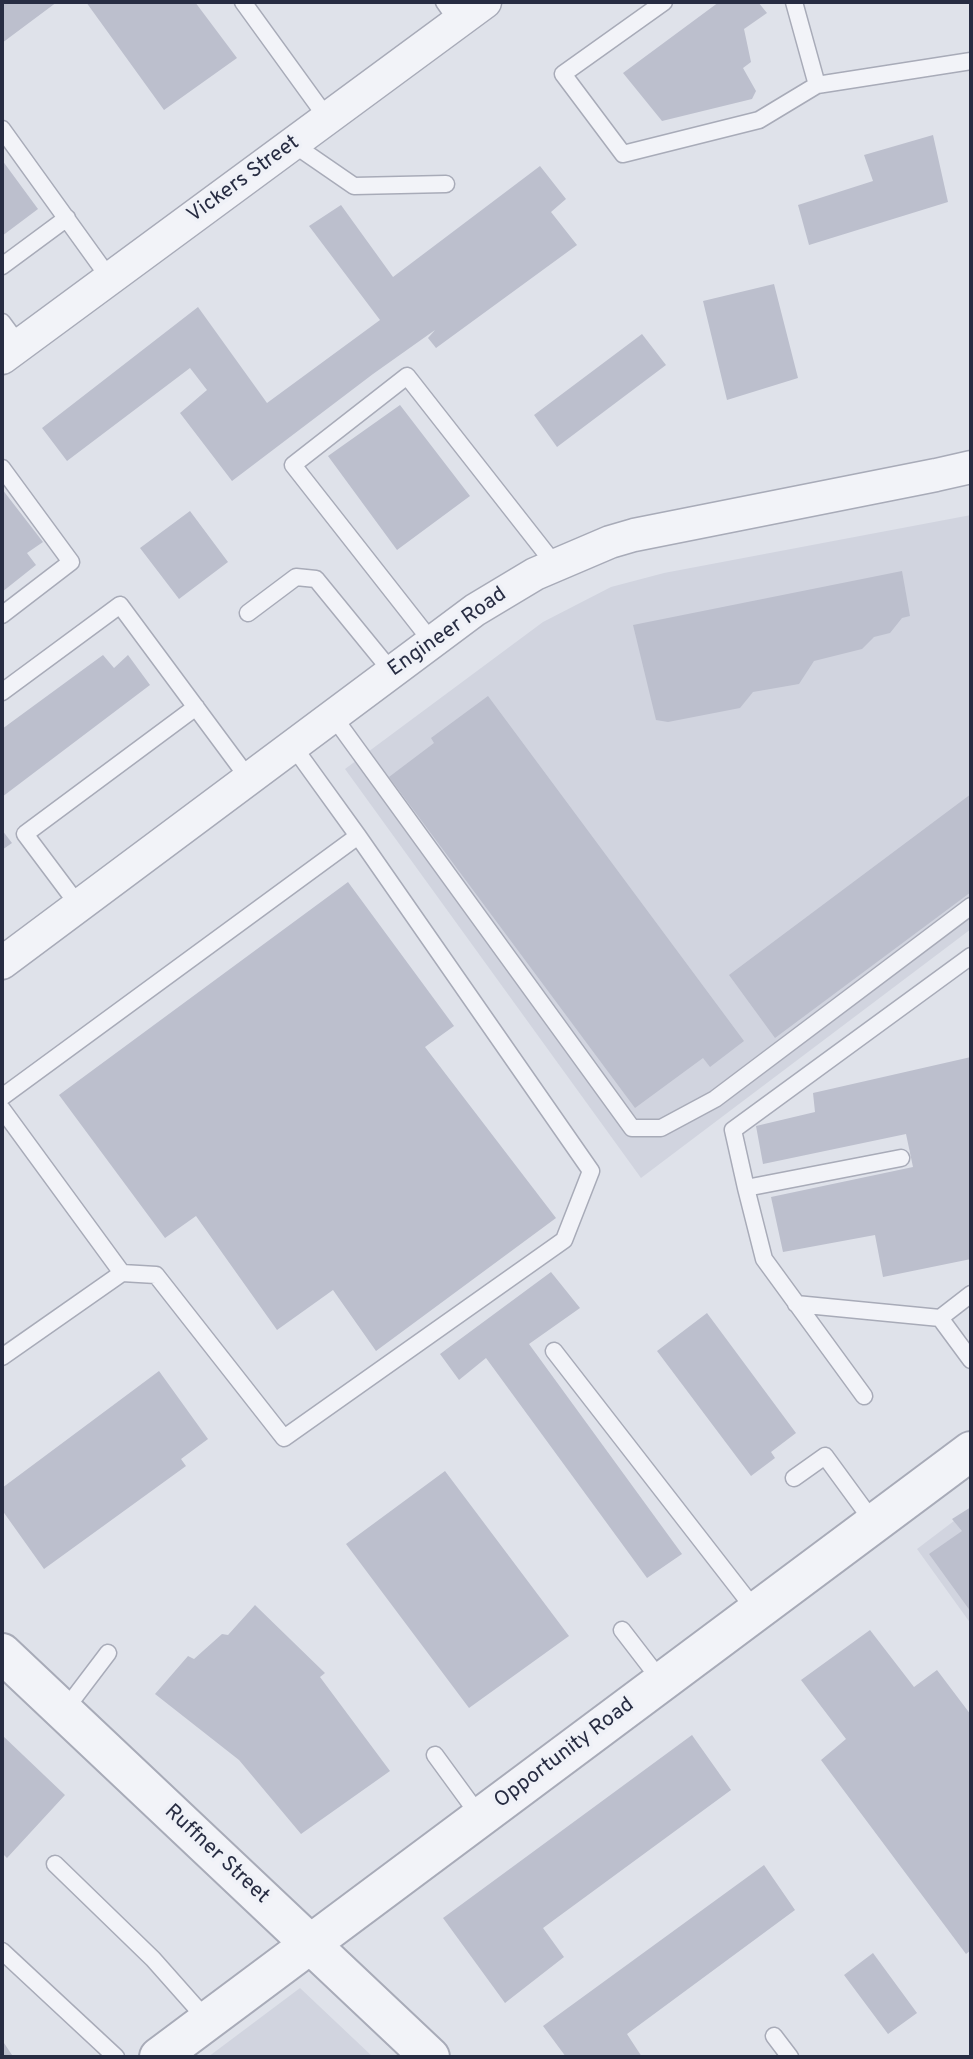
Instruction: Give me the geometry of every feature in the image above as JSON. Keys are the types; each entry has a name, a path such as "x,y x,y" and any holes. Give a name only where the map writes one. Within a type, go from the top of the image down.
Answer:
{"street":[{"name":"Vickers Street","path":"8,342 110,279 293,144 452,12 485,2"},
{"name":"Engineer Road","path":"2,963 432,642 482,606 535,574 610,542 634,535 971,467"},
{"name":"Opportunity Road","path":"159,2057 971,1451"},
{"name":"Ruffner Street","path":"2,1653 430,2057"}],"lane":[{"path":"243,2 327,118"},
{"path":"664,2 563,74 623,154 759,120 817,85 971,61"},
{"path":"794,2 817,85"},
{"path":"2,129 110,279"},
{"path":"293,144 354,186 446,184"},
{"path":"2,266 66,218"},
{"path":"432,642 293,465 407,376 556,566"},
{"path":"2,468 71,562 2,615"},
{"path":"248,613 296,577 316,579 392,672"},
{"path":"2,692 120,605 249,779"},
{"path":"79,906 25,834 196,707"},
{"path":"333,716 632,1128 661,1129 715,1099 971,906"},
{"path":"2,1357 122,1273 156,1275 284,1438 564,1240 591,1171 293,746"},
{"path":"2,1097 358,836"},
{"path":"864,1396 764,1259 733,1130 971,956"},
{"path":"2,1109 122,1273"},
{"path":"747,1188 901,1158"},
{"path":"796,1304 940,1318 971,1294"},
{"path":"940,1318 971,1360"},
{"path":"554,1350 757,1611"},
{"path":"794,1478 825,1456 874,1523"},
{"path":"622,1630 662,1682"},
{"path":"64,1711 108,1653"},
{"path":"435,1755 481,1818"},
{"path":"55,1864 153,1959 208,2021"},
{"path":"2,1951 116,2057"},
{"path":"774,2036 790,2057"}],"shaded area":[{"path":"971,515 971,929 641,1178 345,769 543,622 611,587 664,573"},
{"path":"971,1508 971,1624 917,1549"},
{"path":"300,1988 373,2057 208,2057"}],"building":[{"path":"2,2 57,2 2,43"},
{"path":"86,2 195,2 237,58 164,110"},
{"path":"719,2 758,2 767,13 744,29 751,62 743,68 756,91 752,99 662,121 623,73"},
{"path":"933,135 948,202 809,245 798,205 873,181 864,155"},
{"path":"2,160 38,209 2,236"},
{"path":"540,166 566,199 551,212 577,245 436,348 428,338 435,330 232,481 180,413 207,390 190,368 67,461 42,428 198,307 267,403 380,320 309,226 341,205 393,277"},
{"path":"774,284 798,378 727,400 703,301"},
{"path":"642,334 666,365 557,447 534,415"},
{"path":"400,405 470,496 397,550 328,456"},
{"path":"2,489 43,542 27,553 36,565 2,592"},
{"path":"190,511 228,562 179,599 140,548"},
{"path":"902,571 910,616 902,618 890,633 874,637 862,649 814,661 799,684 753,692 740,708 668,722 656,720 633,625"},
{"path":"103,655 114,668 128,655 150,685 2,797 2,729"},
{"path":"488,696 744,1041 710,1067 703,1058 635,1108 389,777 434,743 431,738"},
{"path":"971,794 971,892 775,1038 729,975"},
{"path":"2,830 12,843 2,850"},
{"path":"348,882 454,1026 425,1047 556,1218 376,1351 333,1290 277,1330 196,1216 165,1238 59,1095"},
{"path":"971,1057 971,1259 883,1277 875,1235 783,1252 771,1197 913,1167 906,1134 763,1164 756,1126 815,1112 813,1093"},
{"path":"551,1272 580,1308 529,1344 682,1554 647,1578 486,1358 459,1380 440,1354"},
{"path":"707,1313 796,1433 771,1452 775,1458 751,1476 657,1351"},
{"path":"159,1371 208,1439 181,1459 186,1466 44,1569 2,1510 2,1488"},
{"path":"445,1471 569,1636 469,1708 346,1544"},
{"path":"971,1507 971,1612 929,1554 962,1531 952,1519"},
{"path":"255,1605 325,1673 320,1677 390,1771 301,1834 239,1760 155,1694 188,1656 194,1659 222,1634 228,1635"},
{"path":"870,1630 914,1687 937,1670 971,1715 971,1950 966,1954 821,1760 846,1739 801,1680"},
{"path":"2,1735 65,1795 7,1858 2,1853"},
{"path":"692,1735 731,1790 543,1928 564,1957 505,2003 443,1918"},
{"path":"764,1865 795,1910 627,2034 642,2057 566,2057 543,2026"},
{"path":"873,1953 917,2013 888,2034 844,1975"},
{"path":"2,2040 12,2055 8,2057 2,2057"}]}
